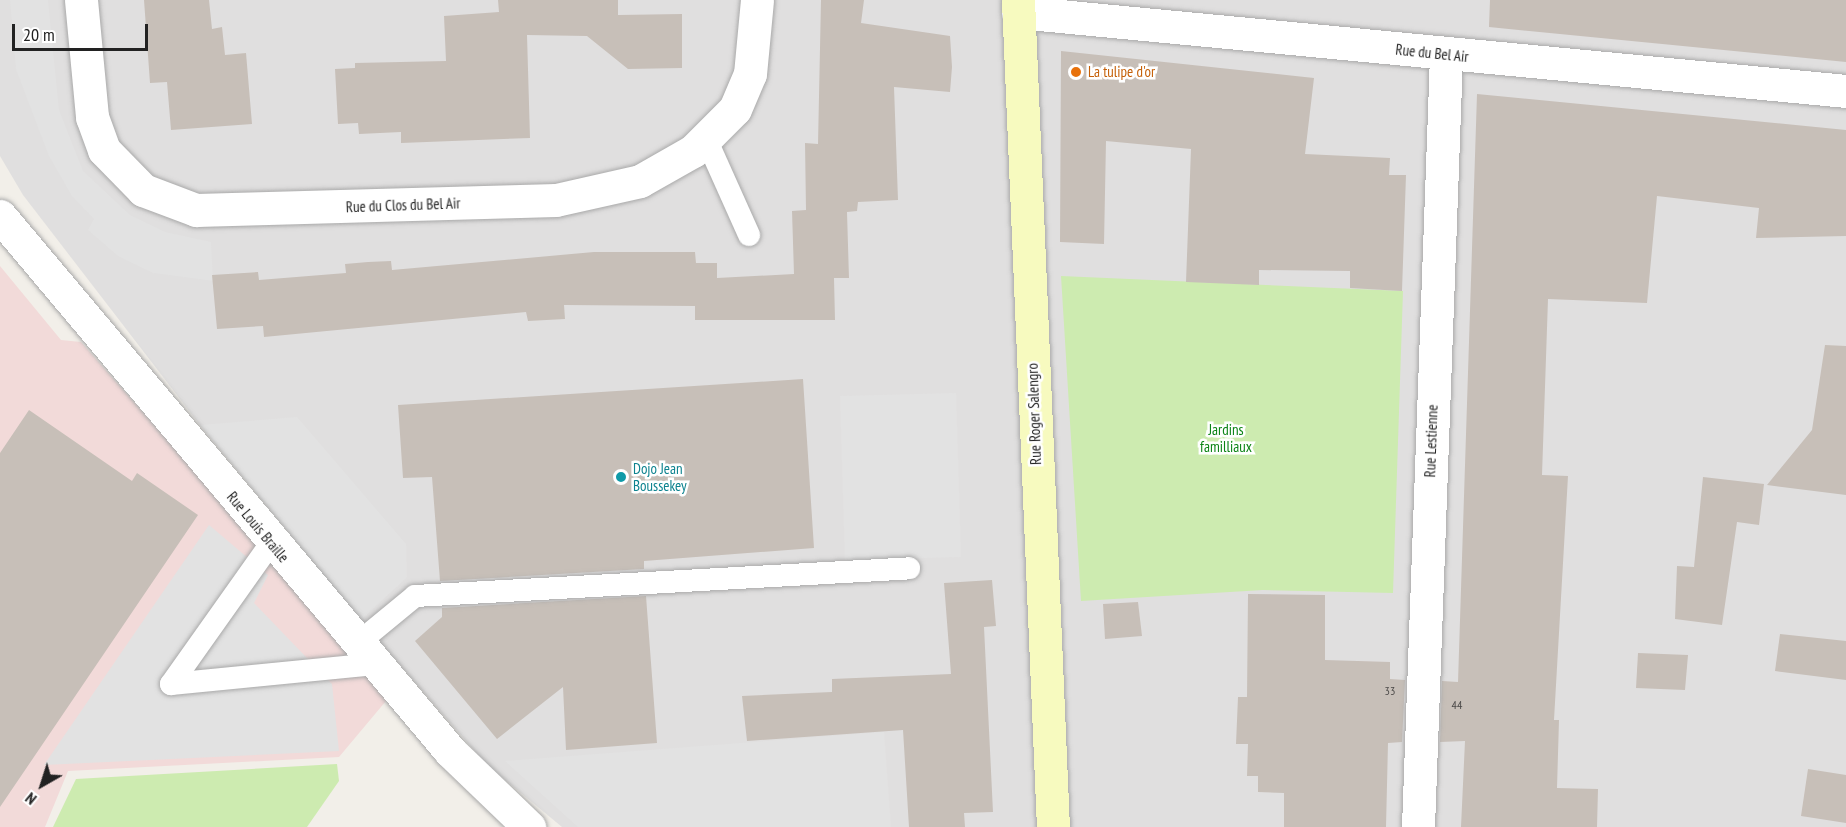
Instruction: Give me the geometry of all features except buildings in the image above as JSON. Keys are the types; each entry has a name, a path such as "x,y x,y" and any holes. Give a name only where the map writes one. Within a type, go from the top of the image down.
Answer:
{"street":[{"name":"Rue du Clos du Bel Air","path":"81,0 92,117 104,150 134,183 179,207 567,199 640,181 707,141 735,109 750,74 758,0"},
{"name":"Rue du Bel Air","path":"1018,6 1446,55 1846,91"},
{"name":"Rue Roger Salengro","path":"1018,6 1053,827"},
{"name":"Rue Lestienne","path":"1418,827 1446,55"},
{"name":"Rue Louis Braille","path":"0,216 271,543 367,654 474,777 529,827"}],"lane":[{"path":"707,141 749,235"},
{"path":"271,543 171,684 367,654 415,596 909,568"}],"shaded area":[{"path":"0,0 1846,0 1846,827 562,827 487,765 361,620 200,425 23,195 0,156"},
{"path":"10,0 48,0 59,110 83,171 130,215 165,232 211,242 213,281 153,273 118,256 88,230 94,219 72,196 49,156 16,69"},
{"path":"0,266 61,340 81,342 391,695 339,757 68,771 45,827 0,827"},
{"path":"956,393 961,557 845,560 840,396"},
{"path":"297,417 406,544 407,577 361,620 200,425"},
{"path":"209,525 268,575 254,603 332,684 339,751 44,765"},
{"path":"884,732 891,827 578,827 505,761"}],"green space":[{"name":"Jardins familliaux","path":"1061,276 1403,291 1393,593 1263,590 1081,601"},
{"path":"337,764 339,781 307,827 53,827 76,779"}],"place":[{"name":"La tulipe d'or","path":"1076,72"},
{"name":"Dojo Jean Boussekey","path":"621,477"}]}
